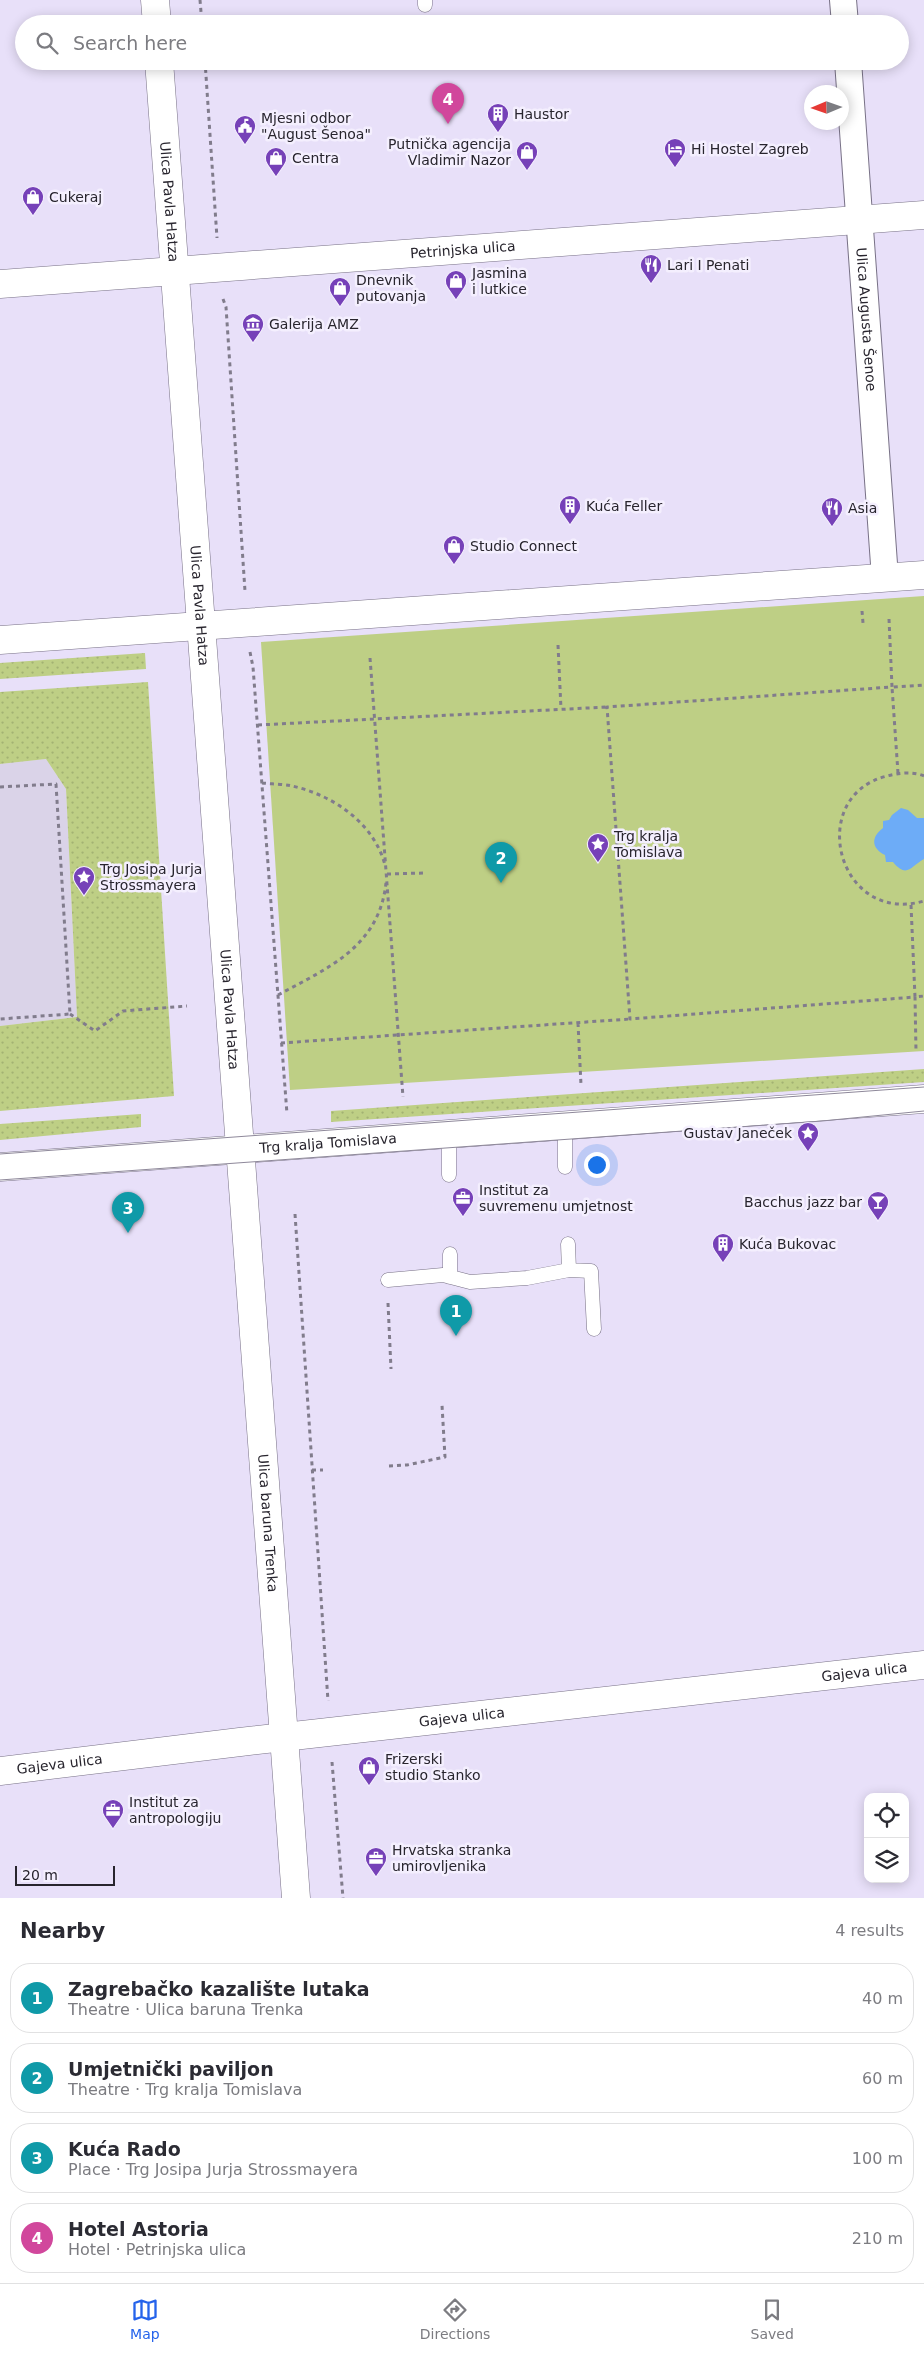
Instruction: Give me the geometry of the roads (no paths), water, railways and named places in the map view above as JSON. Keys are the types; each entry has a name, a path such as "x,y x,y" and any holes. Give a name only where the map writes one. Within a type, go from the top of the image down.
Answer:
{"street":[{"path":"155,0 156,15"},
{"path":"843,0 844,15"},
{"name":"Ulica Pavla Hatza","path":"160,70 240,1149"},
{"name":"Ulica Augusta Šenoe","path":"849,70 885,578"},
{"name":"Petrinjska ulica","path":"0,284 924,216"},
{"path":"0,640 924,575"},
{"name":"Trg kralja Tomislava","path":"240,1149 924,1099"},
{"path":"0,1167 240,1149"},
{"name":"Ulica baruna Trenka","path":"240,1149 296,1898"},
{"name":"Gajeva ulica","path":"0,1771 924,1665"}],"lane":[{"path":"564,1125 566,1167"},
{"path":"449,1134 449,1175"},
{"path":"568,1244 568,1270"},
{"path":"450,1254 450,1277"},
{"path":"388,1280 443,1275 470,1282 527,1278 568,1270 591,1270 594,1329"}],"water":[{"path":"901,808 908,810 917,818 924,818 924,859 909,870 902,870 893,862 886,862 885,855 877,849 874,842 876,835 883,828 883,821 889,820"}],"tram line":[{"path":"0,1154 924,1087"},
{"path":"0,1180 822,1121 924,1111"}],"place":[{"name":"Hotel Astoria","path":"448,124"},
{"name":"Haustor","path":"498,133"},
{"name":"Mjesni odbor \"August Šenoa\"","path":"245,145"},
{"name":"Hi Hostel Zagreb","path":"675,168"},
{"name":"Putnička agencija Vladimir Nazor","path":"527,171"},
{"name":"Centra","path":"276,177"},
{"name":"Cukeraj","path":"33,216"},
{"name":"Lari I Penati","path":"651,284"},
{"name":"Jasmina i lutkice","path":"456,300"},
{"name":"Dnevnik putovanja","path":"340,307"},
{"name":"Galerija AMZ","path":"253,343"},
{"name":"Kuća Feller","path":"570,525"},
{"name":"Asia","path":"832,527"},
{"name":"Studio Connect","path":"454,565"},
{"name":"Trg kralja Tomislava","path":"598,863"},
{"name":"Umjetnički paviljon","path":"501,883"},
{"name":"Trg Josipa Jurja Strossmayera","path":"84,896"},
{"name":"Gustav Janeček","path":"808,1152"},
{"name":"Institut za suvremenu umjetnost","path":"463,1217"},
{"name":"Bacchus jazz bar","path":"878,1221"},
{"name":"Kuća Rado","path":"128,1233"},
{"name":"Kuća Bukovac","path":"723,1263"},
{"name":"Zagrebačko kazalište lutaka","path":"456,1336"},
{"name":"Frizerski studio Stanko","path":"369,1786"},
{"name":"Institut za antropologiju","path":"113,1829"},
{"name":"Hrvatska stranka umirovljenika","path":"376,1877"}]}
